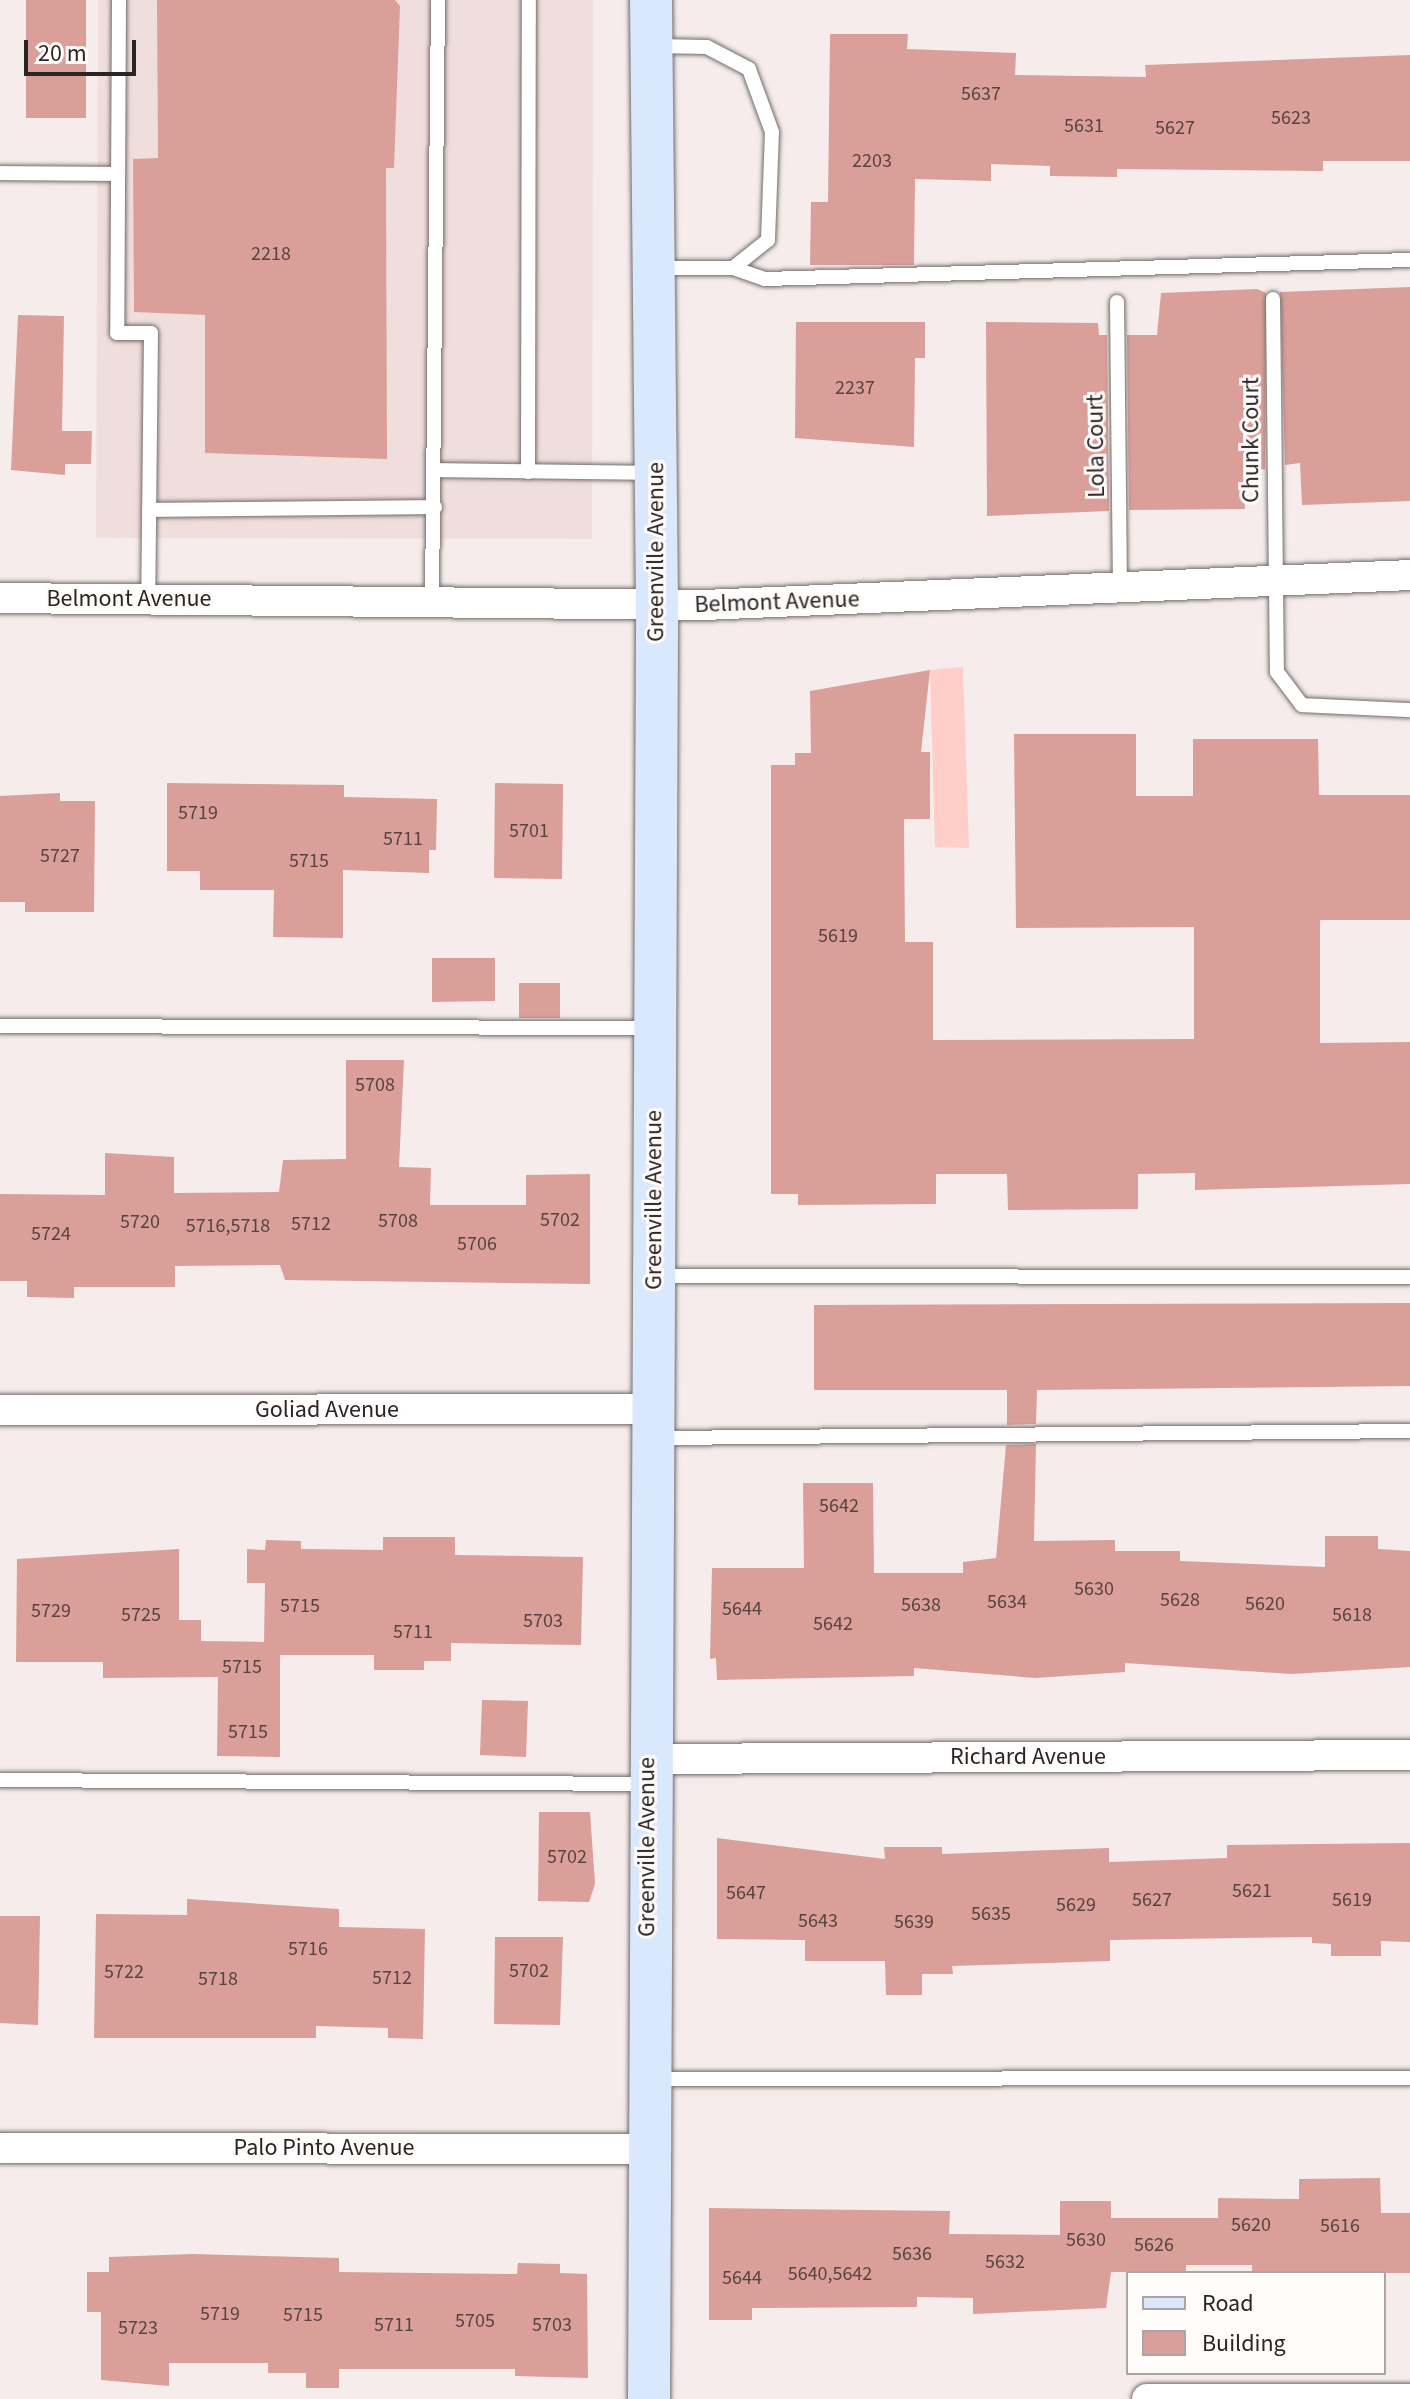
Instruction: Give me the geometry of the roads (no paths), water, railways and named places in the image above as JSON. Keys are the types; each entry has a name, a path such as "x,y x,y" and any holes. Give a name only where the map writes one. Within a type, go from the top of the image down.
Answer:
{"main road":[{"name":"Greenville Avenue","path":"649,2399 646,1771 655,1423 653,1029 657,603 651,0"}],"street":[{"name":"Belmont Avenue","path":"0,598 657,603 1120,590 1410,575"},
{"name":"Goliad Avenue","path":"0,1410 655,1423"},
{"name":"Richard Avenue","path":"646,1771 1410,1755"},
{"name":"Palo Pinto Avenue","path":"0,2148 648,2149"},
{"path":"1147,2399 1410,2399"}],"lane":[{"path":"119,0 117,333 151,333 148,600"},
{"path":"432,601 436,470 438,0"},
{"path":"528,472 529,0"},
{"path":"652,46 707,47 749,69 772,132 768,240 733,268"},
{"path":"0,173 116,174"},
{"path":"654,268 733,268 765,279 1410,260"},
{"name":"Chunk Court","path":"1273,299 1272,582 1277,672 1285,691 1324,710 1410,710"},
{"name":"Lola Court","path":"1117,302 1120,590"},
{"path":"436,470 657,473"},
{"path":"149,510 435,507"},
{"path":"0,1026 653,1029"},
{"path":"654,1276 1410,1277"},
{"path":"655,1423 1410,1431"},
{"path":"0,1780 646,1771"},
{"path":"648,2079 1410,2078"}]}
